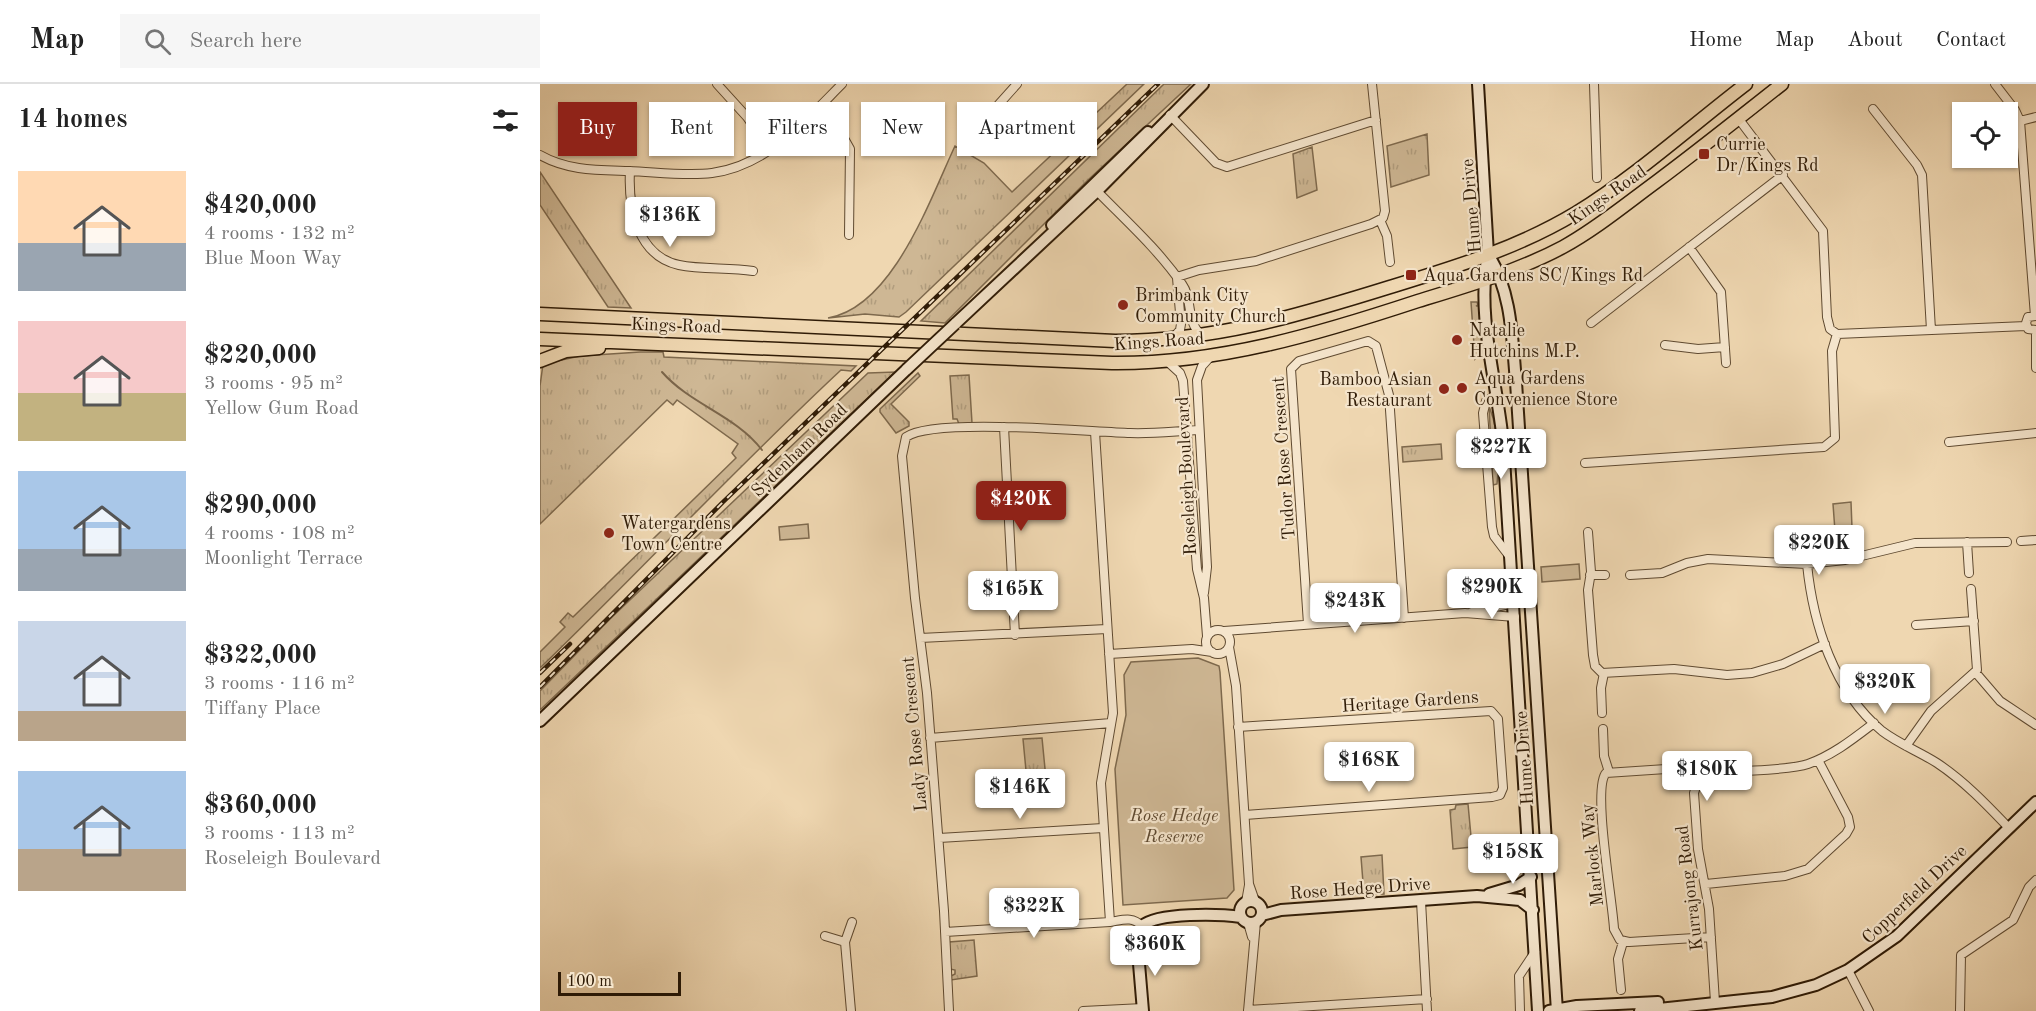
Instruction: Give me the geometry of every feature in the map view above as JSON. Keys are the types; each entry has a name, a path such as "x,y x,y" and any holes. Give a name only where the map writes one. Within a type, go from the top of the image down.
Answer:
{"main road":[{"name":"Kings Road","path":"540,314 1078,340 1171,340 1204,336 1280,321 1456,267 1533,237 1602,196 1746,84"},
{"name":"Kings Road","path":"540,339 1099,363 1168,362 1211,356 1313,334 1483,280 1544,256 1585,233 1782,84"},
{"path":"540,361 572,350 638,342"}],"street":[{"path":"717,84 746,116"},
{"path":"824,102 842,84"},
{"path":"1001,102 1017,84"},
{"name":"Sydenham Road","path":"540,721 955,324 1094,188 1136,142 1170,115 1203,84"},
{"path":"1372,84 1384,211 1380,220 1387,236 1390,262"},
{"name":"Hume Drive","path":"1479,84 1488,254 1483,280 1502,431 1538,1011"},
{"path":"1594,84 1597,178"},
{"path":"1995,84 2015,110 2020,121 2032,302 2031,322 2036,368"},
{"path":"1874,109 1917,165 1922,175 1931,330"},
{"path":"1170,115 1216,164 1227,167 1376,120"},
{"path":"2020,121 2036,117"},
{"path":"1738,118 1823,231 1827,317 1830,328 1837,334 1931,330 2031,322"},
{"path":"849,147 849,235"},
{"path":"540,155 570,167 712,173 742,165 759,156"},
{"path":"630,171 632,213 642,236 657,255 679,265 753,271"},
{"path":"1591,323 1783,175"},
{"path":"1094,188 1150,245 1177,277 1188,296 1194,328 1204,336"},
{"path":"1177,277 1199,270 1248,263 1380,220"},
{"path":"2027,222 2036,222"},
{"path":"1689,247 1721,292 1726,363"},
{"name":"Hume Drive","path":"1488,254 1500,274 1512,343 1532,609 1554,1010"},
{"path":"1171,340 1180,330 1181,324 1177,277"},
{"path":"1585,463 1824,447 1832,442 1836,430 1832,351 1837,334"},
{"name":"Tudor Rose Crescent","path":"1308,624 1291,369 1299,361 1368,341 1376,346 1389,395 1404,618"},
{"path":"1665,345 1698,349 1725,347"},
{"name":"Roseleigh Boulevard","path":"1204,598 1207,567 1197,380 1202,366 1211,356"},
{"name":"Roseleigh Boulevard","path":"1168,362 1180,373 1183,381 1197,569 1204,598 1206,638"},
{"path":"1496,395 1486,401 1483,413 1492,526 1494,536 1511,558"},
{"path":"1004,427 1015,635"},
{"name":"Lady Rose Crescent","path":"949,1011 939,838 902,456 906,437 923,431 1004,427 1132,433 1199,430"},
{"path":"1095,432 1113,713 1101,783 1110,922"},
{"path":"1949,442 2036,433"},
{"path":"1588,532 1590,575 1588,590 1594,662 1597,669 1604,673 1674,669 1727,675 1752,673 1783,664 1825,644"},
{"path":"2021,541 2036,540"},
{"path":"1968,542 1969,573"},
{"path":"1630,575 1662,573 1687,563 1714,559 1808,564 1845,560 1915,543 2007,542"},
{"path":"1808,564 1814,613 1825,644 1849,690 1874,723 1963,782 2008,827"},
{"path":"1590,575 1605,575"},
{"path":"1906,746 1931,711 1976,673 1978,666 1971,589"},
{"path":"1465,614 1514,603 1532,609"},
{"path":"1192,649 1221,630 1465,614 1515,617 1532,609"},
{"path":"1206,617 1221,630 1229,645 1233,667 1253,942 1248,1011 1427,999"},
{"path":"1916,625 1974,621"},
{"path":"920,639 1107,629"},
{"path":"1109,654 1192,649 1214,653 1223,652 1241,630"},
{"path":"1206,638 1207,647 1233,667"},
{"path":"1602,713 1601,688 1604,673"},
{"path":"1976,673 2000,701 2036,725"},
{"name":"Heritage Gardens","path":"1239,727 1491,711 1498,719 1503,788 1500,795 1492,797 1245,815"},
{"path":"930,738 1111,723"},
{"path":"1603,729 1604,756 1610,772 1681,768 1691,772 1699,781 1709,775 1788,769 1818,760 1839,749 1874,723"},
{"path":"1706,884 1796,874 1816,863 1845,836 1850,827 1848,817 1818,760"},
{"name":"Marlock Way","path":"1610,772 1602,777 1601,786 1605,848 1614,929 1618,938 1623,942"},
{"name":"Kurrajong Road","path":"1699,781 1694,798 1698,849 1706,884 1715,1002"},
{"name":"Copperfield Drive","path":"2020,815 2036,794"},
{"name":"Copperfield Drive","path":"1640,1011 1689,1008 1715,1002 1784,994 1816,985 1848,970 1897,936 2036,802"},
{"path":"939,838 1104,828"},
{"name":"Rose Hedge Drive","path":"1477,897 1511,888 1531,877"},
{"path":"1960,1011 1961,955 2013,920 2027,890 2036,880"},
{"name":"Rose Hedge Drive","path":"1251,912 1477,897 1520,900 1533,910"},
{"path":"1420,901 1427,1011"},
{"path":"945,932 1122,921 1139,924 1159,919 1251,912"},
{"path":"851,1011 845,942 852,922"},
{"path":"1083,1011 1143,1007 1138,945 1139,924"},
{"path":"825,936 845,942"},
{"path":"1621,990 1618,958 1623,942 1711,937"},
{"path":"1520,1011 1519,976 1535,951"},
{"path":"1848,970 1869,1011"},
{"name":"Copperfield Drive","path":"1554,1010 1696,1000 1715,1002"}],"green space":[{"path":"1127,84 1144,84 1097,129 1097,112"},
{"path":"1164,84 1191,84 1088,180 945,323 921,321 1090,156 1097,156 1097,149"},
{"path":"1427,134 1429,175 1391,187 1387,146"},
{"path":"955,146 957,156 972,156 984,163 1012,192 1050,156 1069,156 899,317 865,314 828,318 851,310 872,294 890,273 921,221"},
{"path":"1312,147 1317,190 1297,198 1293,154"},
{"path":"540,172 631,308 608,307 540,205"},
{"path":"1471,302 1477,302 1476,306 1479,306 1482,350 1475,359"},
{"path":"663,352 664,357 856,366 851,371 841,370 803,406 540,668 540,652 565,627 560,622 568,613 573,617 736,458 732,453 738,444 677,400 673,405 667,400 540,524 540,386 543,364 580,356"},
{"path":"895,372 540,710 540,691 610,619 868,373"},
{"path":"918,373 920,376 891,404 909,422 909,426 896,433 880,409"},
{"path":"969,375 972,423 959,424 957,419 953,419 950,376"},
{"path":"1489,406 1497,435 1498,454 1497,484 1493,485"},
{"path":"1441,444 1442,459 1403,462 1402,447"},
{"path":"1851,502 1853,554 1837,558 1833,504"},
{"path":"808,524 809,538 780,540 779,527"},
{"path":"1579,564 1580,579 1542,582 1541,567"},
{"name":"Rose Hedge Reserve","path":"1198,658 1219,666 1220,672 1234,890 1227,898 1123,905 1115,769 1126,715 1124,675 1131,662"},
{"path":"1042,738 1046,779 1027,781 1023,739"},
{"path":"1468,804 1472,847 1453,849 1450,810 1455,809 1456,805"},
{"path":"1382,855 1384,894 1364,895 1361,857"},
{"path":"974,940 977,976 951,980 955,970 950,969 949,942"}],"waterway":[{"path":"662,372 686,393 739,428 762,450"}],"railway":[{"path":"540,687 723,502 1158,84"},
{"path":"540,673 570,644"}],"place":[{"name":"Currie Dr/Kings Rd","path":"1704,154"},
{"name":"Aqua Gardens SC/Kings Rd","path":"1411,275"},
{"name":"Brimbank City Community Church","path":"1123,305"},
{"name":"Natalie Hutchins M.P.","path":"1457,340"},
{"name":"Aqua Gardens Convenience Store","path":"1462,388"},
{"name":"Bamboo Asian Restaurant","path":"1444,389"},
{"name":"Watergardens Town Centre","path":"609,533"}]}
